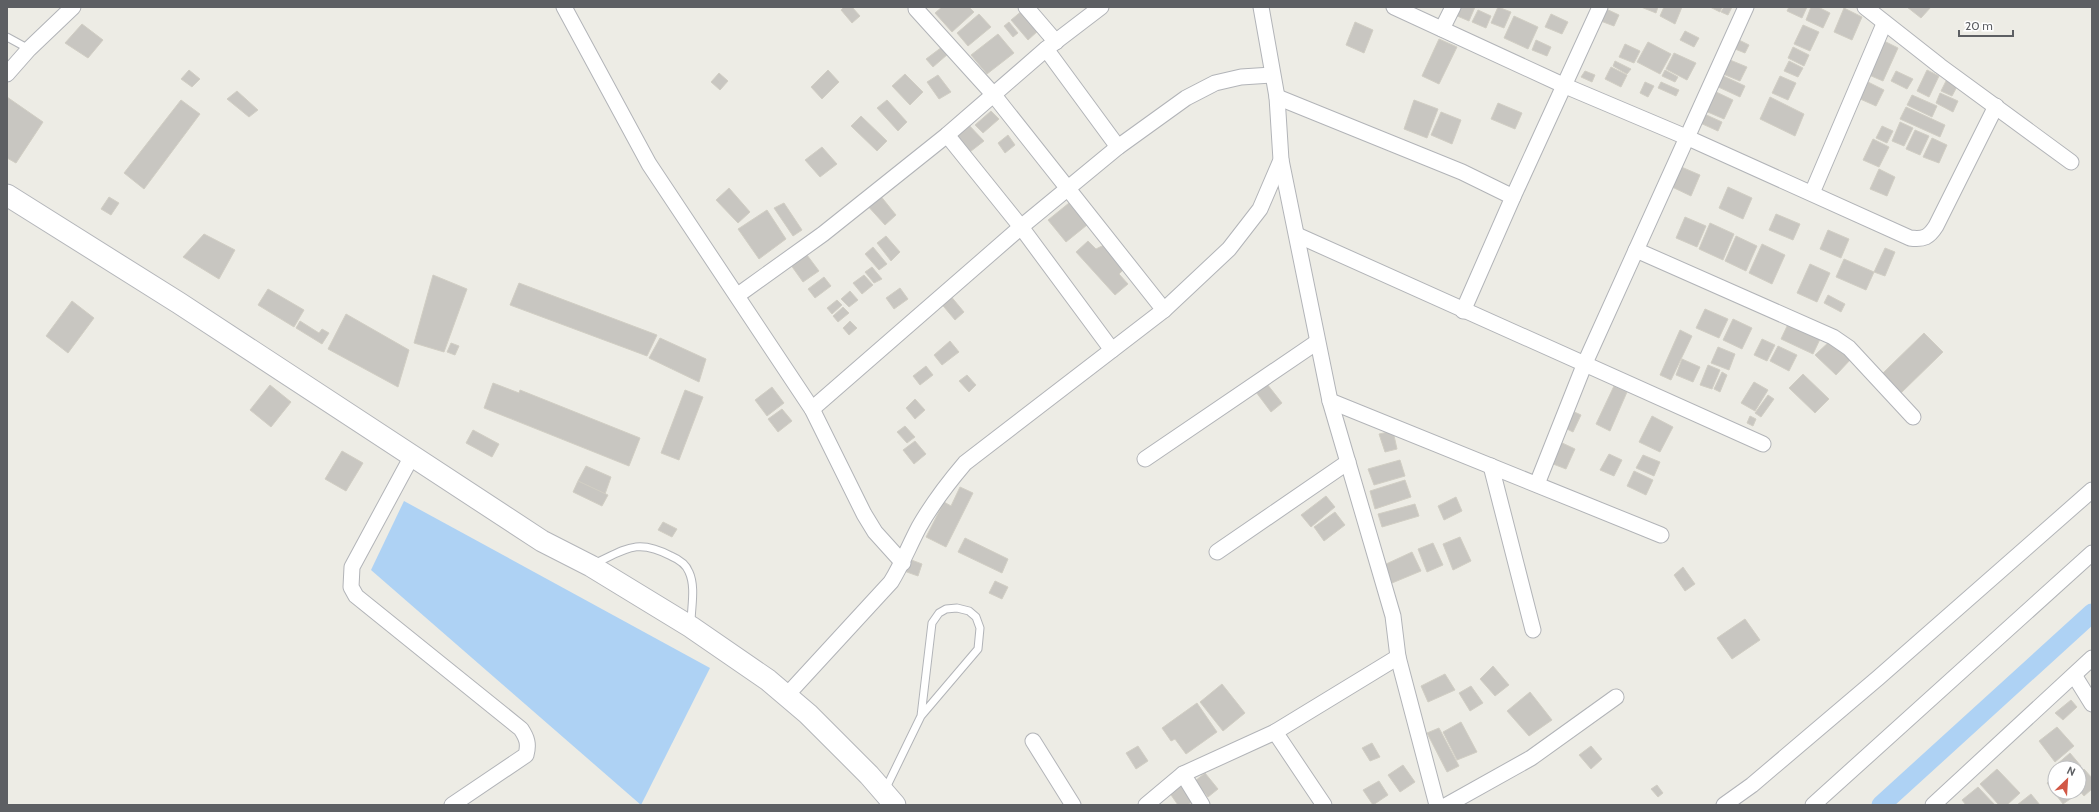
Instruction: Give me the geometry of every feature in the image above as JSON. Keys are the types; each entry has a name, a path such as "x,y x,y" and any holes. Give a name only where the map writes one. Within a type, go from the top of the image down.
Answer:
{"main road":[{"path":"7,195 179,303 542,541 591,566 691,627 787,695 869,775 889,799"}],"street":[{"path":"7,74 73,7"},
{"path":"564,7 649,164 812,409 864,514 875,532 903,563"},
{"path":"1026,7 1118,147"},
{"path":"738,296 823,234 947,134 1051,46 1101,7"},
{"path":"1261,7 1277,97 1281,160 1330,401 1393,616 1398,656 1437,805"},
{"path":"1394,7 1563,85 1686,137 1910,238 1927,238 1936,226 1996,106"},
{"path":"1442,29 1453,7"},
{"path":"1463,311 1563,85 1600,7"},
{"path":"1537,484 1585,363 1746,7"},
{"path":"1865,7 1884,24 1963,84 1996,106 2071,162"},
{"path":"916,9 993,94 1164,310"},
{"path":"1812,193 1884,24"},
{"path":"812,409 1021,227 1118,147 1186,98 1215,83 1241,77 1272,75"},
{"path":"1277,97 1462,172 1513,197"},
{"path":"947,134 1021,227 1112,350"},
{"path":"787,695 891,582 903,563 919,528 941,491 966,463 1164,310 1229,249 1247,228 1260,209 1281,160"},
{"path":"1297,235 1463,311 1585,363 1763,444"},
{"path":"1636,250 1833,336 1849,348 1913,417"},
{"path":"1145,459 1317,342"},
{"path":"1330,401 1661,535"},
{"path":"412,456 352,567 351,587 356,596 521,729 526,737 528,746 526,755 452,805"},
{"path":"1217,552 1348,462"},
{"path":"1491,466 1533,630"},
{"path":"1724,805 1752,785 1996,577 2092,490"},
{"path":"1813,805 2092,554"},
{"path":"1146,805 1183,774 1275,732 1398,656"},
{"path":"1933,805 2092,658"},
{"path":"2074,674 2092,704"},
{"path":"1447,805 1531,758 1616,697"},
{"path":"1275,732 1324,805"},
{"path":"1033,741 1074,805"},
{"path":"1183,774 1202,805"}],"lane":[{"path":"7,37 29,50"},
{"path":"591,566 630,547 637,546 658,549 679,560 689,570 692,582 691,627"},
{"path":"889,799 921,716 932,623 939,613 946,609 957,608 969,611 976,617 980,628 978,649 921,716"}],"water":[{"path":"404,501 710,668 641,805 371,570"}],"building":[{"path":"844,7 852,7 860,16 852,23 841,10"},
{"path":"942,7 969,7 974,12 952,32 935,13"},
{"path":"1458,7 1475,7 1469,21 1455,15"},
{"path":"1498,7 1511,12 1504,28 1491,23"},
{"path":"1641,7 1658,7 1656,13"},
{"path":"1664,7 1682,7 1675,24 1660,16"},
{"path":"1710,7 1722,7 1720,12"},
{"path":"1724,7 1732,7 1728,15 1721,12"},
{"path":"1789,7 1807,7 1802,18 1787,11"},
{"path":"1811,7 1818,7 1830,13 1823,28 1806,20"},
{"path":"1907,7 1931,7 1921,18"},
{"path":"1604,8 1619,15 1614,26 1598,20"},
{"path":"1844,8 1862,17 1852,40 1834,32"},
{"path":"1023,10 1039,30 1028,40 1011,20"},
{"path":"1478,10 1491,16 1486,28 1472,22"},
{"path":"979,14 991,27 968,46 957,33"},
{"path":"1551,14 1568,22 1562,34 1545,27"},
{"path":"1514,16 1538,27 1528,49 1504,38"},
{"path":"1009,22 1018,33 1013,37 1004,26"},
{"path":"1355,22 1373,30 1364,53 1346,45"},
{"path":"82,24 103,40 88,58 65,43"},
{"path":"1803,25 1819,32 1810,51 1794,44"},
{"path":"1685,31 1699,38 1694,47 1680,40"},
{"path":"998,34 1014,53 987,74 971,55"},
{"path":"1439,39 1457,47 1439,84 1422,76"},
{"path":"1536,40 1551,47 1547,56 1532,50"},
{"path":"1739,40 1749,45 1745,53 1735,49"},
{"path":"1884,41 1898,48 1883,81 1869,75"},
{"path":"1648,42 1671,54 1660,74 1637,62"},
{"path":"1625,44 1640,51 1634,63 1619,57"},
{"path":"942,47 948,54 933,67 926,59"},
{"path":"1793,47 1809,55 1804,66 1788,58"},
{"path":"1674,53 1696,63 1687,80 1666,69"},
{"path":"1730,60 1747,67 1740,81 1723,74"},
{"path":"1615,61 1631,69 1627,74 1613,66"},
{"path":"1789,61 1803,68 1798,77 1784,71"},
{"path":"1611,67 1627,75 1621,87 1605,79"},
{"path":"189,70 200,79 192,87 181,79"},
{"path":"828,70 839,82 822,99 811,87"},
{"path":"1665,70 1678,77 1675,82 1662,76"},
{"path":"1927,70 1939,76 1929,97 1917,91"},
{"path":"1585,71 1595,75 1592,82 1581,77"},
{"path":"1896,71 1913,79 1907,89 1891,81"},
{"path":"719,73 728,81 720,90 711,82"},
{"path":"905,74 923,92 910,105 892,86"},
{"path":"1719,74 1745,86 1740,97 1714,85"},
{"path":"938,75 951,92 939,99 927,82"},
{"path":"1780,76 1796,83 1788,100 1772,93"},
{"path":"1948,77 1959,83 1952,96 1941,91"},
{"path":"1866,81 1884,90 1876,106 1858,98"},
{"path":"1645,82 1654,86 1648,97 1640,93"},
{"path":"1661,82 1679,90 1676,96 1658,88"},
{"path":"1712,90 1733,100 1724,119 1703,110"},
{"path":"237,91 258,110 249,117 227,99"},
{"path":"1940,93 1958,101 1953,112 1936,103"},
{"path":"1912,95 1937,106 1932,117 1907,105"},
{"path":"7,97 43,122 16,163 7,158"},
{"path":"1770,97 1804,114 1795,136 1760,119"},
{"path":"181,100 200,114 144,189 124,173"},
{"path":"887,100 907,122 898,131 877,108"},
{"path":"1414,100 1438,109 1427,138 1404,129"},
{"path":"1498,103 1522,113 1515,129 1491,119"},
{"path":"1906,107 1945,125 1940,137 1900,119"},
{"path":"991,111 999,119 983,133 975,125"},
{"path":"1441,112 1461,120 1452,144 1431,135"},
{"path":"1702,113 1722,122 1718,131 1698,122"},
{"path":"861,116 887,141 877,151 851,126"},
{"path":"965,121 984,141 966,155 950,135"},
{"path":"1900,122 1913,128 1904,146 1892,141"},
{"path":"1882,126 1893,131 1887,143 1876,138"},
{"path":"1915,130 1929,136 1920,155 1906,149"},
{"path":"1008,135 1015,145 1005,153 998,143"},
{"path":"1932,138 1947,145 1939,163 1923,157"},
{"path":"1873,139 1889,147 1879,167 1863,160"},
{"path":"822,147 837,164 820,177 805,160"},
{"path":"1679,166 1700,175 1691,196 1670,186"},
{"path":"1879,169 1895,177 1887,196 1870,189"},
{"path":"1728,187 1752,198 1743,219 1719,208"},
{"path":"729,188 750,212 738,223 716,200"},
{"path":"879,194 896,215 885,225 866,204"},
{"path":"109,197 119,203 111,215 101,209"},
{"path":"784,203 802,230 793,236 774,208"},
{"path":"1069,203 1087,225 1066,242 1048,220"},
{"path":"767,210 786,239 759,259 738,229"},
{"path":"1776,214 1800,224 1793,240 1769,230"},
{"path":"1685,217 1706,226 1697,247 1676,238"},
{"path":"1710,223 1734,234 1723,260 1699,249"},
{"path":"1828,230 1849,239 1841,258 1820,249"},
{"path":"204,234 235,250 219,279 183,257"},
{"path":"886,236 900,252 891,261 877,243"},
{"path":"1736,236 1757,246 1746,271 1725,261"},
{"path":"1088,241 1096,249 1104,245 1125,268 1119,274 1128,284 1115,295 1076,252"},
{"path":"1762,244 1785,255 1772,284 1749,273"},
{"path":"873,247 887,264 879,270 865,254"},
{"path":"1885,248 1895,252 1885,276 1874,272"},
{"path":"804,251 819,271 803,282 788,261"},
{"path":"1844,259 1874,272 1866,290 1836,277"},
{"path":"1810,264 1830,273 1817,302 1797,293"},
{"path":"872,267 882,279 874,283 865,272"},
{"path":"433,275 467,289 444,352 414,343"},
{"path":"864,275 873,285 862,294 853,283"},
{"path":"824,277 831,286 815,298 808,289"},
{"path":"519,283 657,335 647,356 510,305"},
{"path":"900,288 908,299 894,309 886,298"},
{"path":"268,289 304,310 294,327 258,305"},
{"path":"850,291 858,300 849,307 841,299"},
{"path":"949,294 964,312 955,320 939,301"},
{"path":"1828,295 1845,304 1841,312 1824,303"},
{"path":"837,300 842,305 832,314 827,308"},
{"path":"72,301 94,318 68,353 46,336"},
{"path":"843,307 849,313 838,322 833,316"},
{"path":"1705,309 1728,319 1719,338 1696,328"},
{"path":"346,314 409,350 398,387 328,349"},
{"path":"1733,319 1752,328 1742,349 1723,340"},
{"path":"300,321 319,333 322,329 329,333 322,344 296,328"},
{"path":"850,321 857,328 849,335 843,328"},
{"path":"1789,322 1821,337 1813,354 1781,339"},
{"path":"1680,330 1692,336 1671,380 1660,375"},
{"path":"1924,333 1943,352 1901,393 1882,374"},
{"path":"660,338 706,359 699,382 649,358"},
{"path":"1762,339 1775,345 1767,361 1754,355"},
{"path":"1831,340 1851,359 1836,375 1815,355"},
{"path":"950,341 959,352 942,365 934,355"},
{"path":"451,343 459,346 455,355 447,352"},
{"path":"1778,346 1797,355 1789,371 1770,361"},
{"path":"1718,347 1735,354 1729,370 1711,363"},
{"path":"1682,359 1700,367 1693,382 1676,375"},
{"path":"1708,365 1720,370 1712,389 1700,385"},
{"path":"926,366 933,375 920,385 913,376"},
{"path":"1722,372 1727,375 1720,392 1714,389"},
{"path":"1803,374 1829,399 1815,413 1789,388"},
{"path":"967,375 976,385 969,392 959,381"},
{"path":"1754,382 1768,390 1755,411 1741,403"},
{"path":"493,383 519,393 520,390 640,438 629,466 484,408"},
{"path":"1267,384 1282,403 1271,412 1256,392"},
{"path":"270,385 291,402 271,427 250,410"},
{"path":"1614,386 1627,392 1610,431 1596,424"},
{"path":"772,387 784,403 767,416 755,400"},
{"path":"685,390 703,397 679,460 661,453"},
{"path":"1768,395 1774,399 1761,417 1755,413"},
{"path":"915,399 925,410 915,419 906,408"},
{"path":"782,409 792,421 778,432 768,419"},
{"path":"1570,410 1581,415 1573,432 1563,427"},
{"path":"1652,416 1673,427 1660,452 1639,442"},
{"path":"1750,416 1756,419 1753,426 1747,423"},
{"path":"905,426 915,437 907,443 897,432"},
{"path":"473,430 499,444 492,457 466,443"},
{"path":"1393,431 1397,449 1385,452 1379,434"},
{"path":"915,441 926,454 914,464 903,450"},
{"path":"1558,441 1575,449 1566,469 1548,462"},
{"path":"342,451 363,463 346,491 325,479"},
{"path":"1609,454 1622,460 1614,476 1600,470"},
{"path":"1643,455 1660,462 1654,476 1636,468"},
{"path":"1400,460 1405,476 1374,485 1368,469"},
{"path":"586,466 611,477 605,494 578,481"},
{"path":"1634,471 1653,480 1646,495 1627,486"},
{"path":"1405,480 1411,497 1375,509 1370,491"},
{"path":"578,481 608,495 602,506 573,492"},
{"path":"960,487 973,493 946,547 926,537 944,502 951,506"},
{"path":"1326,496 1335,507 1311,527 1301,515"},
{"path":"1456,497 1462,511 1444,520 1438,506"},
{"path":"1415,504 1419,516 1382,527 1378,514"},
{"path":"1335,512 1345,525 1324,541 1314,527"},
{"path":"663,522 677,529 672,537 658,530"},
{"path":"1460,537 1471,561 1453,570 1443,544"},
{"path":"965,538 1008,559 1002,573 958,552"},
{"path":"1433,543 1443,565 1427,572 1418,549"},
{"path":"1412,552 1421,571 1392,583 1384,565"},
{"path":"909,559 922,564 918,576 904,571"},
{"path":"1683,567 1695,584 1685,591 1674,575"},
{"path":"995,581 1008,587 1002,599 989,593"},
{"path":"1745,619 1760,640 1732,659 1717,638"},
{"path":"1493,666 1509,685 1495,696 1480,679"},
{"path":"1445,674 1455,690 1428,702 1421,686"},
{"path":"1222,684 1245,713 1223,731 1200,702"},
{"path":"1471,686 1483,703 1470,711 1459,693"},
{"path":"1530,692 1552,720 1529,736 1507,711"},
{"path":"2071,700 2077,707 2063,720 2055,713"},
{"path":"1197,703 1217,732 1186,754 1175,739 1171,741 1162,728"},
{"path":"1461,722 1477,752 1457,760 1443,732"},
{"path":"2057,727 2074,746 2057,760 2053,760 2039,741"},
{"path":"1439,728 1459,766 1447,772 1427,733"},
{"path":"1372,743 1380,757 1370,761 1362,748"},
{"path":"1138,746 1148,761 1136,769 1126,753"},
{"path":"1591,746 1602,759 1591,769 1579,755"},
{"path":"2070,753 2076,760 2062,760"},
{"path":"1403,765 1415,782 1400,792 1388,775"},
{"path":"1997,769 2020,793 2007,805 1999,805 1980,784"},
{"path":"2087,772 2092,778 2092,789 2087,793"},
{"path":"1205,773 1218,789 1208,797 1195,781"},
{"path":"1379,781 1388,795 1373,805 1363,790"},
{"path":"1181,783 1194,801 1187,805 1178,805 1169,792"},
{"path":"1657,785 1663,793 1658,797 1651,789"},
{"path":"1978,787 1995,805 1966,805 1962,800"},
{"path":"2031,794 2040,805 2017,805"},
{"path":"2060,800 2069,800 2063,804"}],"waterway":[{"path":"1881,805 2092,613"}]}
